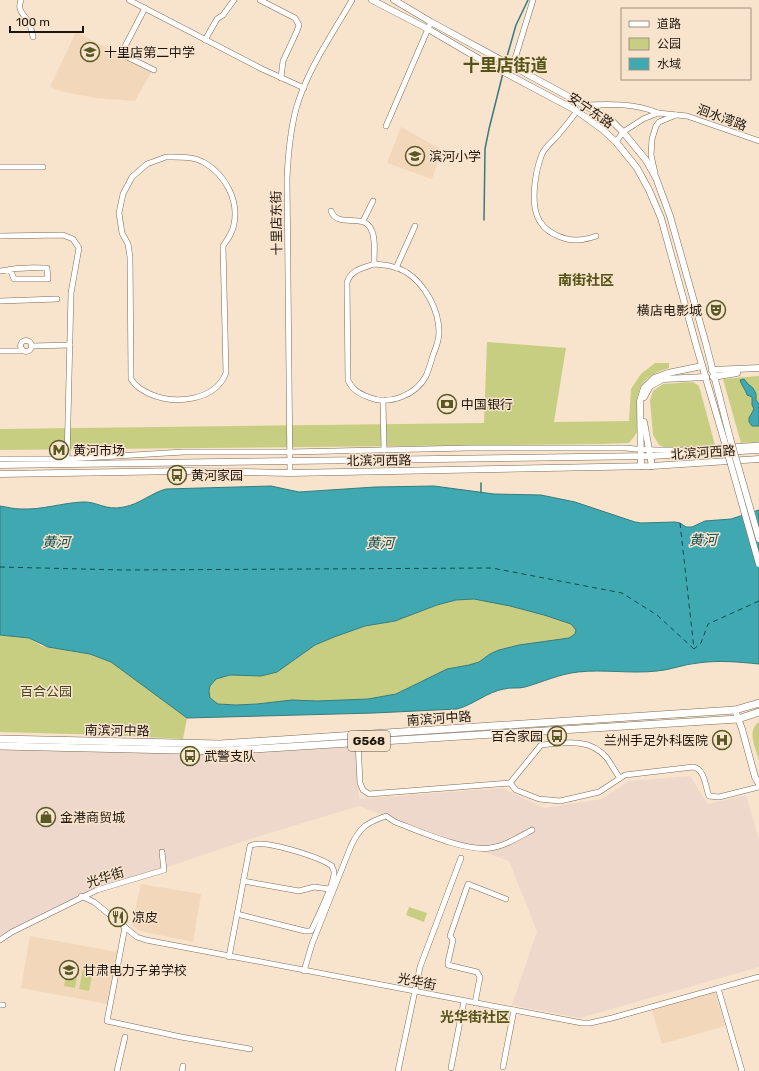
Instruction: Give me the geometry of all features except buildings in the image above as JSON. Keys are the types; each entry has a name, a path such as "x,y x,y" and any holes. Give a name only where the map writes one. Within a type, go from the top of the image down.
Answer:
{"highway":[{"name":"南滨河中路","path":"0,739 220,744 735,710 759,703"},
{"name":"南滨河中路","path":"0,746 220,751 738,718 759,712"}],"main road":[{"name":"安宁东路","path":"372,0 428,28 503,72 577,111 604,130 616,142 637,168 649,190 661,218 702,366 727,439"},
{"name":"安宁东路","path":"394,0 431,22 612,121 646,160 656,178 670,216 706,344 727,439"},
{"path":"641,466 640,401 644,388 654,378 702,366"},
{"path":"712,370 759,370"},
{"path":"713,378 734,373 759,370"},
{"path":"652,466 644,428 643,399 650,386 663,379 706,377"},
{"path":"727,439 759,539"},
{"path":"727,439 759,564"},
{"name":"北滨河西路","path":"0,464 67,461 290,461 759,450"},
{"name":"北滨河西路","path":"0,474 183,471 290,473 652,466 759,459"},
{"path":"735,710 755,777 759,785"}],"street":[{"path":"21,0 19,6 20,12 28,21 33,37"},
{"path":"129,0 205,40 304,88"},
{"path":"205,40 217,19 223,15 234,0"},
{"path":"260,0 295,18 299,25 283,61 281,78"},
{"name":"十里店东街","path":"290,473 287,179 292,127 296,109 304,88 352,0"},
{"path":"508,63 533,0"},
{"path":"145,8 120,54 154,70"},
{"path":"386,126 431,22"},
{"name":"洄水湾路","path":"584,105 608,104 645,108 658,113 678,114 759,141"},
{"path":"577,111 542,152 535,187 534,201 536,215 540,223 547,229 564,239 580,241 596,236"},
{"name":"洄水湾路","path":"616,142 623,132 643,119 658,113"},
{"name":"洄水湾路","path":"656,178 651,155 652,139 656,126 658,122 678,114"},
{"path":"166,157 186,157 204,163 220,175 230,192 235,211 234,223 224,246 226,373 218,386 200,396 180,401 160,398 137,387 132,379 131,368 130,257 128,244 122,233 119,213 123,194 132,177 148,164 166,157"},
{"path":"0,167 43,167"},
{"path":"363,221 373,201"},
{"path":"331,211 337,219 363,221 370,226 373,234 374,264"},
{"path":"396,268 415,226"},
{"path":"0,236 70,237 76,242 79,248 71,293 67,461"},
{"path":"374,264 396,268 406,272 419,282 437,315 439,332 426,376 416,388 403,397 388,400 372,399 354,389 350,385 347,375 347,282 348,277 352,273 374,264"},
{"path":"0,271 10,269 27,267 46,268 48,279 14,279 10,269"},
{"path":"0,301 57,299"},
{"path":"22,349 21,345 24,340 30,342 32,346"},
{"path":"0,351 20,351 22,349 28,351 32,346 70,345"},
{"path":"383,400 384,450"},
{"path":"650,453 673,450 759,445"},
{"path":"0,459 67,461 184,452 588,448 626,448 641,452"},
{"path":"560,729 561,743"},
{"path":"358,742 360,783 363,790 369,794 510,783 541,745 561,743 583,743 594,747 606,757 620,778"},
{"path":"510,783 516,790 539,799 560,801 599,792 625,775 693,767 698,768 701,771 709,796 719,797 759,785"},
{"path":"304,971 312,944 351,846 358,833 370,822 386,816 395,822 469,848 489,848 507,843 532,830"},
{"path":"229,957 237,914 243,882 250,846 254,843 266,844 304,854 332,866 334,872 329,889 311,931 305,931 237,914"},
{"name":"光华街","path":"0,940 12,932 82,896 164,870 162,852"},
{"path":"398,1071 420,967 461,858"},
{"path":"243,882 299,891 314,887 329,889"},
{"path":"475,1003 480,977 477,972 448,965 453,940 450,936 468,884 506,899"},
{"name":"光华街","path":"82,896 94,902 137,937 146,940 582,1023 590,1023 759,977"},
{"path":"125,927 107,1021 180,1037 250,1049"},
{"path":"718,988 742,1071"},
{"path":"451,1068 464,1001"},
{"path":"503,1067 514,1010"},
{"path":"117,1071 125,1037"}],"shaded area":[{"name":"十里店第二中学","path":"76,32 152,71 135,101 96,98 64,92 50,87"},
{"name":"滨河小学","path":"401,127 442,150 432,179 387,163"},
{"path":"358,742 359,799 502,788 544,808 602,799 629,781 690,776 708,804 746,795 759,840 759,967 580,1018 512,1005 537,931 509,861 359,806 250,839 97,891 0,938 0,743"},
{"path":"141,884 201,894 193,942 140,931 132,925"},
{"name":"甘肃电力子弟学校","path":"30,936 117,952 108,1004 21,988"},
{"path":"715,992 725,1026 662,1044 652,1010"}],"green space":[{"path":"487,342 566,348 554,422 629,421 631,389 641,374 655,363 669,363 669,368 648,378 640,388 637,402 638,429 636,435 629,443 0,450 0,429 484,423"},
{"path":"759,376 759,442 741,443 723,379"},
{"path":"693,382 699,386 715,445 666,448 659,445 653,435 650,400 653,391 663,384"},
{"path":"474,599 510,606 571,624 576,630 575,634 569,638 519,645 490,654 479,662 447,669 396,694 368,699 317,701 292,700 236,705 218,704 210,698 210,686 216,679 230,675 261,676 315,645 334,637 365,626 395,621 437,605 456,600"},
{"name":"百合公园","path":"0,635 29,638 42,646 90,654 111,662 187,718 183,739 0,732"},
{"path":"759,722 759,760 752,735 755,726"},
{"path":"409,907 427,913 424,922 406,915"},
{"path":"68,967 78,969 75,988 64,986"},
{"path":"83,969 93,971 89,991 79,989"}],"water":[{"path":"744,379 753,388 756,394 756,400 759,404 759,426 752,426 749,422 749,418 754,409 752,405 752,397 747,395 740,380"},
{"name":"黄河","path":"271,486 299,492 375,487 434,486 494,494 541,495 575,502 635,522 675,522 686,527 692,527 705,521 731,519 759,510 759,664 714,662 693,664 657,671 588,671 571,673 525,687 507,688 457,709 374,713 187,718 111,662 90,654 48,647 29,638 0,635 0,506 16,509 29,509 87,502 117,508 130,506 166,489","holes":["474,599 510,606 571,624 576,630 575,634 569,638 519,645 499,650 490,654 479,662 447,669 396,694 368,699 317,701 292,700 236,705 218,704 210,698 210,686 216,679 230,675 261,676 277,672 315,645 365,626 395,621 437,605 456,600"]}],"waterway":[{"path":"506,60 516,25 528,0"},
{"path":"484,220 485,149 503,73"},
{"path":"481,483 481,493"}],"ferry route":[{"path":"680,523 694,649 701,643 708,624 759,601"},
{"path":"0,567 124,570 492,568 622,593 657,615 694,649"}],"place":[{"name":"十里店第二中学","path":"90,52"},
{"name":"滨河小学","path":"415,156"},
{"name":"横店电影城","path":"716,310"},
{"name":"中国银行","path":"447,404"},
{"name":"黄河市场","path":"59,450"},
{"name":"黄河家园","path":"177,475"},
{"name":"百合家园","path":"557,736"},
{"name":"兰州手足外科医院","path":"722,740"},
{"name":"武警支队","path":"190,756"},
{"name":"金港商贸城","path":"46,817"},
{"name":"凉皮","path":"118,917"},
{"name":"甘肃电力子弟学校","path":"69,970"}],"district":[{"name":"十里店街道","path":"505,65"},
{"name":"南街社区","path":"586,280"},
{"name":"光华街社区","path":"475,1017"}]}
